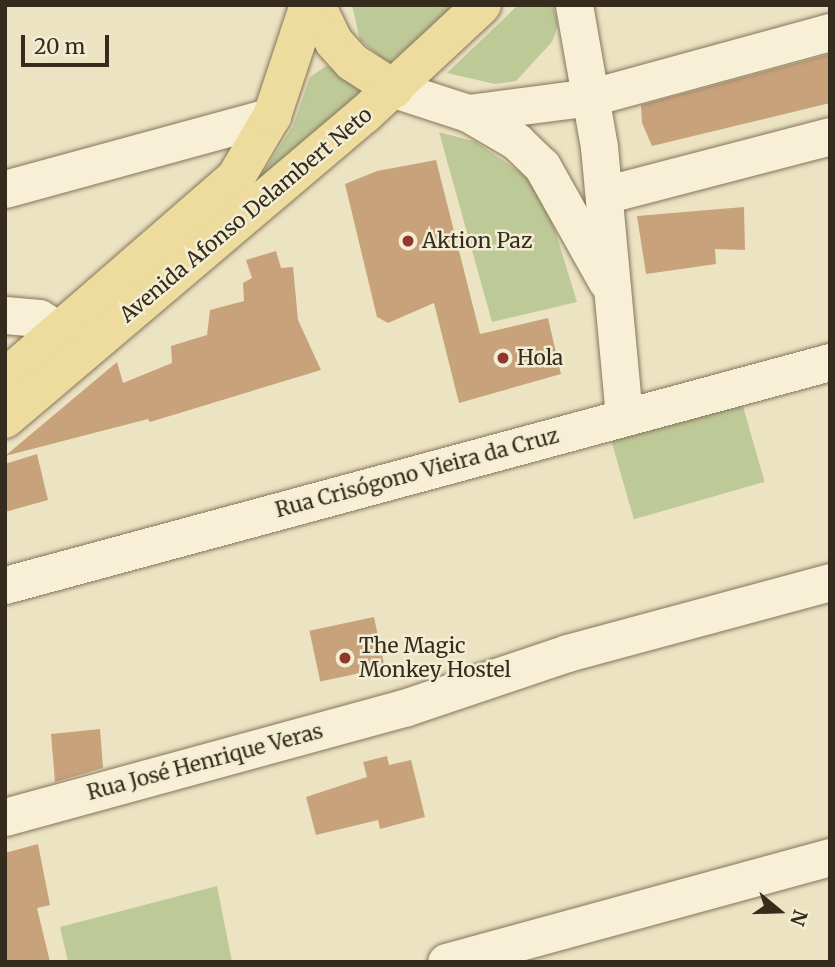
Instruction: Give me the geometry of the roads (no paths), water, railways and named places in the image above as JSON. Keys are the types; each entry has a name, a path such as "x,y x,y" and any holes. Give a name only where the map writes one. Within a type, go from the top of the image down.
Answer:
{"main road":[{"name":"Avenida Afonso Delambert Neto","path":"5,378 223,191 256,149 272,116 309,5"},
{"path":"316,5 334,42 352,62 394,89"},
{"name":"Avenida Afonso Delambert Neto","path":"5,419 394,89 482,5"}],"street":[{"path":"574,5 592,97 604,195 624,417"},
{"path":"468,113 592,97 830,33"},
{"path":"394,89 468,113 516,141 542,166 614,295"},
{"path":"5,189 272,116"},
{"path":"604,195 830,136"},
{"path":"5,315 39,318 60,331"},
{"name":"Rua Crisógono Vieira da Cruz","path":"5,585 830,362"},
{"name":"Rua José Henrique Veras","path":"5,817 404,708 567,653 830,582"},
{"path":"446,962 830,858"}],"place":[{"name":"Aktion Paz","path":"408,241"},
{"name":"Hola","path":"503,358"},
{"name":"The Magic Monkey Hostel","path":"345,658"}]}
